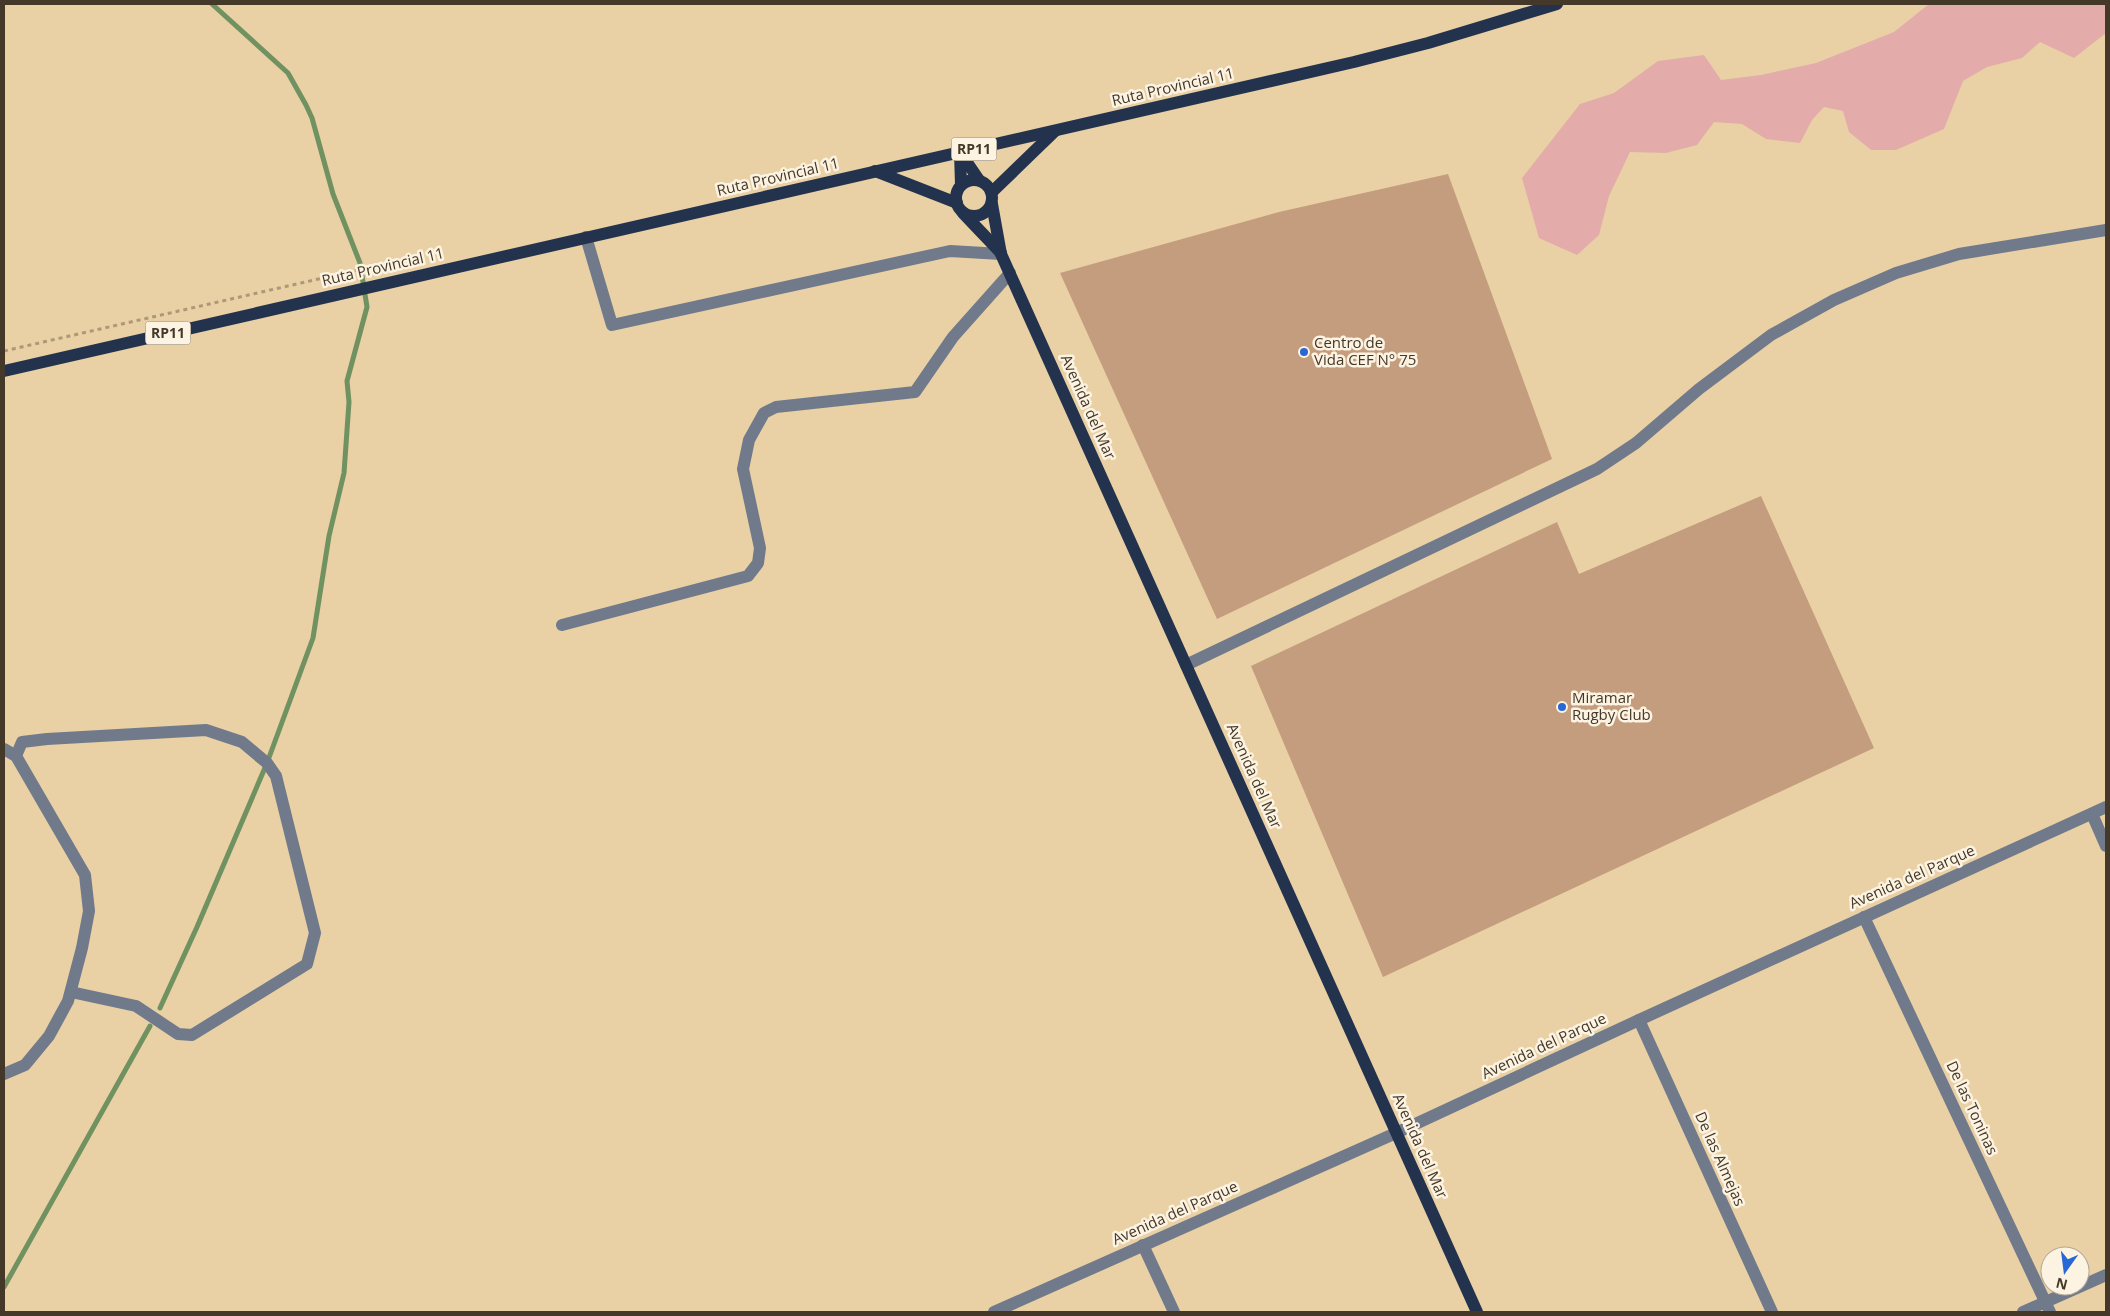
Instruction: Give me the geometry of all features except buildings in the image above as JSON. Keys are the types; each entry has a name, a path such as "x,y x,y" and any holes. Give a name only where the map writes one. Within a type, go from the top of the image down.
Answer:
{"main road":[{"name":"Ruta Provincial 11","path":"4,371 1055,131 1418,46 1557,4"},
{"path":"960,152 961,185 956,197 960,208 974,216 980,215 985,213 992,198 1055,131"},
{"path":"960,152 978,180"},
{"name":"Avenida del Mar","path":"875,171 960,208 1001,254"},
{"path":"961,185 972,180 978,180 984,183 992,198"},
{"name":"Avenida del Mar","path":"992,198 1001,254 1477,1312"}],"street":[{"path":"1186,664 1597,469 1636,443 1699,389 1771,335 1834,300 1896,273 1959,254 2106,230"},
{"path":"586,237 612,325 950,251 1001,254"},
{"path":"562,625 748,576 758,563 760,548 744,469 749,440 764,413 776,406 915,392 953,337 1010,273"},
{"path":"16,756 22,742 46,739 206,730 242,742 266,763 276,776 316,934 307,964 192,1035 178,1034 136,1006 71,992"},
{"path":"4,749 16,756 85,875 89,911 71,992 50,1036 26,1065 4,1074"},
{"name":"Avenida del Parque","path":"994,1312 1396,1133 2106,807"},
{"path":"2092,814 2106,846"},
{"name":"De las Toninas","path":"1864,918 2048,1307"},
{"name":"De las Almejas","path":"1639,1020 1772,1312"},
{"path":"1143,1245 1174,1312"},
{"path":"2023,1312 2048,1307 2106,1275"}],"path":[{"path":"4,351 384,264"}],"shaded area":[{"path":"1929,4 2106,4 2106,33 2074,58 2040,42 2022,58 1987,67 1963,81 1944,129 1896,150 1871,150 1849,132 1843,111 1824,107 1812,120 1800,143 1766,139 1742,124 1714,122 1697,145 1666,153 1630,152 1609,196 1599,235 1577,255 1539,238 1522,178 1580,104 1614,93 1658,61 1704,55 1721,80 1761,75 1816,63 1894,32"}],"waterway":[{"path":"160,1008 267,763 313,638 329,536 344,473 349,402 347,381 367,307 360,263 333,194 312,118 306,105 288,73 212,4"},
{"path":"4,1287 150,1026"}],"place":[{"name":"Centro de Vida CEF N° 75","path":"1304,352"},
{"name":"Miramar Rugby Club","path":"1562,707"}]}
